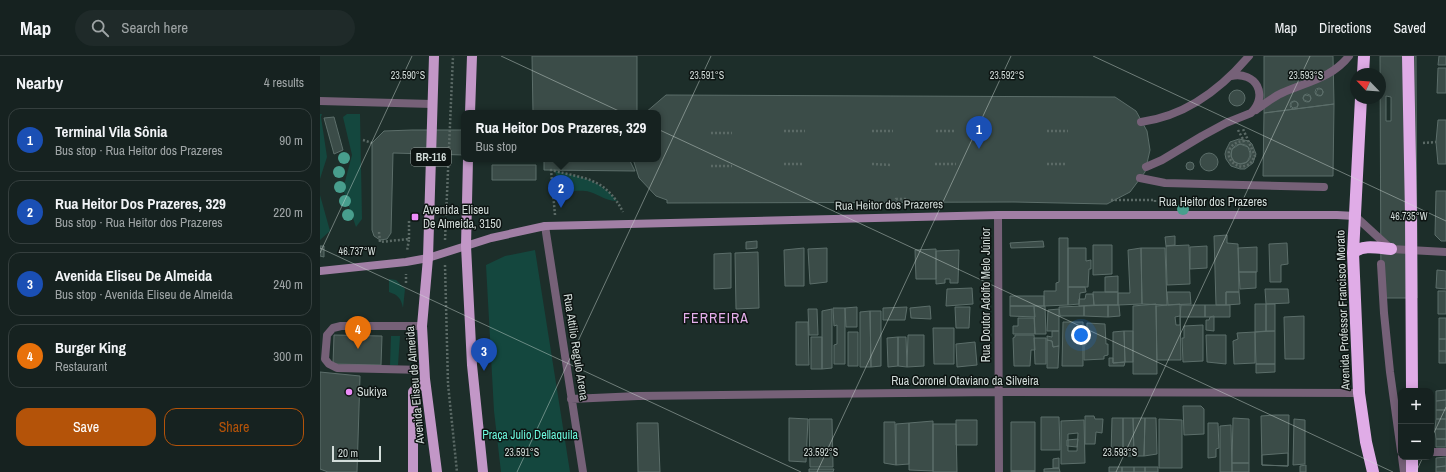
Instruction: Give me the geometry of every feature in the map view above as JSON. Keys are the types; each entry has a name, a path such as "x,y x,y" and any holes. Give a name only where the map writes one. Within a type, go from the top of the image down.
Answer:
{"highway":[{"path":"1363,68 1364,56"},
{"path":"1408,56 1412,250 1412,388"},
{"name":"Avenida Professor Francisco Morato","path":"1362,104 1353,253 1359,393 1366,442 1373,472"},
{"path":"1353,253 1360,248 1367,247 1391,249"},
{"path":"1412,460 1412,472"}],"main road":[{"name":"Avenida Eliseu de Almeida","path":"434,56 428,258 422,326 425,374 437,472"},
{"path":"470,110 472,56"},
{"name":"BR-116","path":"468,162 466,246 472,365 483,472"},
{"path":"413,472 413,392 425,374"}],"street":[{"path":"1141,122 1168,116 1192,105 1205,97 1231,76 1249,56"},
{"path":"1146,167 1162,160 1202,136 1253,111 1283,92 1323,77 1332,72 1349,56"},
{"path":"1231,76 1245,76 1256,83 1260,99 1258,105 1253,111"},
{"path":"320,101 432,104"},
{"path":"1140,178 1165,183 1324,187"},
{"name":"Rua Heitor dos Prazeres","path":"320,271 406,262 428,258 513,232 545,226 998,215 1355,216"},
{"name":"Rua Doutor Adolfo Melo Júnior","path":"998,215 999,472"},
{"path":"1355,216 1391,249 1446,252"},
{"name":"Rua Attilio Regulo Arena","path":"545,226 583,472"},
{"path":"1380,264 1389,364 1398,429"},
{"path":"422,326 341,326 332,328 327,335 325,358 329,364 337,368 425,374"},
{"name":"Rua Coronel Otaviano da Silveira","path":"571,399 638,396 998,392 1359,393"},
{"path":"1434,452 1446,452"},
{"path":"1402,460 1404,472"}],"path":[{"path":"1243,129 1255,156 1250,164 1242,167 1237,166 1232,162 1229,158 1229,150 1235,143 1244,141"},
{"path":"784,131 805,131"},
{"path":"872,131 893,132"},
{"path":"936,131 956,131"},
{"path":"1047,131 1068,131"},
{"path":"711,133 732,133"},
{"path":"363,140 372,143"},
{"path":"784,164 804,164"},
{"path":"872,164 892,165"},
{"path":"935,164 956,164"},
{"path":"1046,164 1067,164"},
{"path":"711,166 732,166"},
{"path":"555,226 551,170 582,177 595,182 606,189 617,200 628,223"},
{"path":"896,198 907,199"},
{"path":"409,221 409,239"},
{"path":"379,232 380,242 400,240"}],"green space":[{"path":"320,114 322,114 321,117 327,157 320,179"},
{"path":"347,114 360,114 362,219 356,227 343,189 352,155 343,117"},
{"path":"555,171 581,177 597,183 617,201 606,199 590,192 564,190 558,181"},
{"path":"320,195 330,231 320,240"},
{"name":"Praça Julio Dellaquila","path":"535,250 570,472 501,472 494,411 486,265 505,256"},
{"path":"389,279 396,280 405,289 403,308 399,297 389,292"},
{"path":"391,336 400,336 398,365 390,365"}],"building":[{"path":"532,56 637,56 637,110 533,110"},
{"path":"1264,56 1333,56 1334,104 1264,113","holes":["1318,89 1323,91 1321,96 1316,94","1305,95 1310,96 1311,99 1309,102 1303,98","1295,101 1298,105 1297,107 1293,108 1291,103"]},
{"path":"1380,56 1416,56 1417,298 1381,298 1380,104 1386,104 1386,68 1380,68"},
{"path":"1439,56 1446,56 1446,65 1438,65"},
{"path":"1438,68 1446,68 1446,93 1437,93"},
{"path":"1319,88 1322,89 1322,95 1319,96 1316,95 1315,92 1316,89"},
{"path":"1237,90 1244,95 1245,98 1240,105 1237,106 1230,101 1229,98 1234,91"},
{"path":"1307,94 1310,95 1310,101 1307,102 1304,101 1303,98 1304,95"},
{"path":"666,95 1115,97 1136,111 1147,131 1150,150 1145,172 1130,192 1107,204 1014,202 667,203 667,200 656,196 639,178 634,162 661,162 661,110 648,110"},
{"path":"1386,96 1391,97 1391,121 1386,121"},
{"path":"1294,101 1297,102 1297,108 1294,109 1291,108 1290,105 1291,102"},
{"path":"1334,104 1333,176 1263,176 1264,113"},
{"path":"334,117 343,150 334,154 324,118"},
{"path":"1438,120 1446,120 1446,164 1438,164 1436,142"},
{"path":"461,130 461,155 393,153 391,233 387,239 380,240 374,236 372,230 372,143 384,131"},
{"path":"1239,139 1249,141 1252,144 1256,154 1253,163 1245,169 1231,166 1226,159 1225,154 1230,142","holes":["1240,144 1248,147 1250,156 1247,162 1240,164 1234,162 1231,156 1232,149"]},
{"path":"1241,144 1248,147 1251,154 1248,161 1241,164 1234,161 1231,154 1234,147"},
{"path":"1209,153 1215,156 1218,162 1215,168 1209,171 1203,168 1200,162 1203,156"},
{"path":"544,162 630,162 635,171 544,170"},
{"path":"1188,162 1192,162 1194,166 1192,170 1188,170 1186,168 1186,164"},
{"path":"492,165 536,165 536,180 492,180"},
{"path":"1436,191 1446,191 1446,241 1441,241 1435,235"},
{"path":"1227,235 1227,243 1238,244 1239,292 1226,292 1226,305 1216,305 1214,236"},
{"path":"1175,236 1175,245 1166,246 1165,237"},
{"path":"1059,238 1068,238 1068,305 1044,306 1044,291 1056,291 1056,283 1059,282"},
{"path":"757,241 757,248 746,249 746,242"},
{"path":"1043,241 1044,247 1011,248 1010,243"},
{"path":"1287,243 1288,264 1281,265 1281,282 1270,282 1269,244"},
{"path":"1093,245 1112,245 1112,274 1093,275"},
{"path":"1189,245 1190,284 1167,285 1166,246"},
{"path":"320,246 324,246 324,257 320,256"},
{"path":"1207,246 1207,268 1190,269 1190,247"},
{"path":"1257,247 1257,272 1239,272 1238,248"},
{"path":"804,248 804,286 785,286 784,250"},
{"path":"827,248 827,282 810,284 808,249"},
{"path":"1068,248 1086,248 1086,261 1091,260 1088,287 1068,287"},
{"path":"1141,248 1165,248 1167,305 1142,304"},
{"path":"1141,248 1142,304 1118,305 1118,293 1130,293 1128,250"},
{"path":"936,249 936,279 916,279 915,250"},
{"path":"959,250 958,283 950,283 950,279 945,279 945,283 936,284 936,251"},
{"path":"758,252 759,308 736,309 735,253"},
{"path":"731,253 731,288 714,289 714,254"},
{"path":"1437,270 1446,271 1446,289 1436,288"},
{"path":"1239,272 1256,272 1256,288 1240,289"},
{"path":"1118,276 1118,292 1105,292 1105,277"},
{"path":"1068,287 1085,287 1086,292 1080,293 1079,304 1068,305"},
{"path":"972,288 973,304 946,306 947,289"},
{"path":"1265,289 1288,289 1289,303 1266,304"},
{"path":"1438,291 1446,291 1446,314 1438,314"},
{"path":"1093,292 1118,292 1118,305 1094,305"},
{"path":"1167,292 1190,292 1191,304 1168,305"},
{"path":"1226,292 1239,292 1240,304 1226,305"},
{"path":"1086,294 1093,294 1094,305 1079,306 1079,299 1085,299"},
{"path":"1010,296 1044,296 1044,306 1010,306"},
{"path":"1156,304 1157,374 1133,374 1133,306"},
{"path":"1180,304 1181,360 1157,360 1156,306"},
{"path":"1255,304 1266,304 1266,331 1255,332"},
{"path":"1266,304 1275,304 1275,331 1266,331"},
{"path":"1108,305 1119,305 1120,316 1108,317"},
{"path":"1108,305 1108,317 1084,316 1084,306"},
{"path":"1181,305 1205,305 1205,317 1180,317"},
{"path":"1205,305 1230,305 1230,317 1205,317"},
{"path":"930,306 931,319 911,318 910,308"},
{"path":"1010,306 1034,306 1035,317 1010,316"},
{"path":"1034,306 1045,306 1046,334 1035,334"},
{"path":"1084,306 1084,316 1060,316 1059,307"},
{"path":"857,307 857,327 846,327 845,308"},
{"path":"907,307 905,320 883,320 883,308"},
{"path":"955,307 970,307 969,328 956,328"},
{"path":"833,308 845,308 845,364 834,364 834,345 837,344 837,325 834,326"},
{"path":"808,309 817,309 818,335 809,335"},
{"path":"832,309 832,368 822,369 822,311"},
{"path":"1059,309 1059,331 1047,331 1048,310"},
{"path":"870,311 881,311 881,366 871,367"},
{"path":"870,311 871,367 860,367 860,312"},
{"path":"1180,316 1180,325 1176,325 1175,317"},
{"path":"1214,316 1214,331 1206,330 1206,320 1209,320 1210,317"},
{"path":"1304,316 1304,359 1285,359 1284,317"},
{"path":"1018,318 1034,318 1035,334 1013,334 1013,326 1018,326"},
{"path":"1439,318 1446,318 1446,339 1439,339"},
{"path":"796,322 808,322 809,365 796,365"},
{"path":"1063,322 1083,322 1083,366 1062,366"},
{"path":"1087,323 1105,324 1108,355 1104,356 1104,359 1084,360 1084,344 1086,345"},
{"path":"1203,325 1203,361 1183,362 1182,338 1184,338 1184,326"},
{"path":"933,328 954,328 954,364 934,364"},
{"path":"1052,331 1059,331 1059,346 1053,347 1052,341 1047,340 1047,336 1052,337"},
{"path":"1124,331 1125,362 1113,363 1113,332"},
{"path":"1124,331 1133,331 1133,362 1125,362"},
{"path":"1275,331 1275,364 1256,364 1255,332"},
{"path":"848,332 858,332 858,366 848,366"},
{"path":"1255,332 1255,363 1234,364 1233,341 1238,339 1237,333"},
{"path":"334,335 382,336 381,365 333,364"},
{"path":"908,335 924,335 924,366 907,367"},
{"path":"1015,335 1034,335 1035,350 1031,350 1030,366 1014,366 1013,338"},
{"path":"1206,335 1226,335 1226,364 1207,362"},
{"path":"811,337 822,337 822,369 811,369"},
{"path":"898,337 898,366 888,367 887,338"},
{"path":"898,337 906,337 907,367 898,366"},
{"path":"1034,338 1046,338 1046,364 1035,364"},
{"path":"1439,339 1446,339 1446,351 1439,351"},
{"path":"1047,340 1052,341 1053,347 1059,346 1058,368 1047,368"},
{"path":"975,342 977,365 957,367 956,344"},
{"path":"1439,351 1446,351 1446,363 1439,363"},
{"path":"1109,358 1113,358 1113,363 1125,362 1124,366 1109,366"},
{"path":"1256,364 1275,364 1275,372 1256,373"},
{"path":"320,372 360,376 357,472 328,472 320,469"},
{"path":"1446,390 1446,400 1436,401 1436,391"},
{"path":"1446,400 1446,410 1436,410 1436,401"},
{"path":"1183,406 1201,406 1204,409 1204,434 1184,435"},
{"path":"1436,410 1446,410 1446,419 1436,419"},
{"path":"1289,415 1288,466 1262,465 1261,416"},
{"path":"1085,416 1094,416 1095,419 1103,419 1102,433 1096,432 1095,444 1085,444"},
{"path":"1041,417 1059,417 1060,450 1041,450"},
{"path":"789,418 808,419 806,462 789,461"},
{"path":"1112,418 1123,418 1123,456 1111,455"},
{"path":"1123,418 1133,418 1134,456 1123,456"},
{"path":"1133,418 1145,418 1144,456 1134,456"},
{"path":"1145,418 1156,418 1157,454 1144,456"},
{"path":"1233,418 1249,419 1249,463 1232,463"},
{"path":"809,419 832,419 833,467 810,467"},
{"path":"1159,419 1182,420 1182,468 1159,468"},
{"path":"1294,419 1305,420 1305,464 1293,465"},
{"path":"1436,419 1446,419 1446,429 1435,429"},
{"path":"956,420 977,420 977,445 956,445"},
{"path":"1084,420 1085,463 1061,464 1061,421"},
{"path":"933,421 933,471 909,470 909,423"},
{"path":"884,422 895,422 896,465 884,463"},
{"path":"1011,422 1035,422 1035,471 1011,471"},
{"path":"637,423 658,423 660,472 638,472"},
{"path":"909,423 909,464 896,465 896,424"},
{"path":"1208,423 1218,423 1219,448 1216,449 1216,457 1208,458"},
{"path":"933,424 956,424 957,472 933,472"},
{"path":"1231,425 1232,472 1220,472 1220,426"},
{"path":"1435,429 1446,429 1446,439 1436,439"},
{"path":"1078,433 1077,451 1068,451 1068,434"},
{"path":"1078,439 1077,447 1067,446 1067,440"},
{"path":"1436,439 1446,439 1446,447 1436,447"},
{"path":"1288,453 1288,466 1262,465 1262,455"},
{"path":"1446,457 1446,466 1436,467 1436,458"},
{"path":"1059,458 1059,468 1053,468 1053,459"},
{"path":"1232,463 1249,463 1249,472 1232,472"},
{"path":"1306,465 1306,472 1300,472 1300,466"},
{"path":"1446,466 1446,472 1436,472 1436,467"},
{"path":"1109,467 1122,467 1122,472 1109,472"},
{"path":"1122,467 1134,467 1134,472 1122,472"},
{"path":"1134,467 1145,467 1145,472 1134,472"},
{"path":"1145,467 1158,467 1158,472 1145,472"},
{"path":"1059,468 1060,472 1044,472 1044,469"},
{"path":"809,469 834,469 833,472 809,472"},
{"path":"1035,471 1035,472 1011,472"}],"place":[{"name":"Terminal Vila Sônia","path":"979,149"},
{"name":"Rua Heitor Dos Prazeres, 329","path":"561,208"},
{"name":"Avenida Eliseu De Almeida, 3150","path":"415,217"},
{"name":"Burger King","path":"358,349"},
{"name":"Avenida Eliseu De Almeida","path":"484,371"},
{"name":"Sukiya","path":"349,392"}],"district":[{"name":"FERREIRA","path":"716,318"}]}
